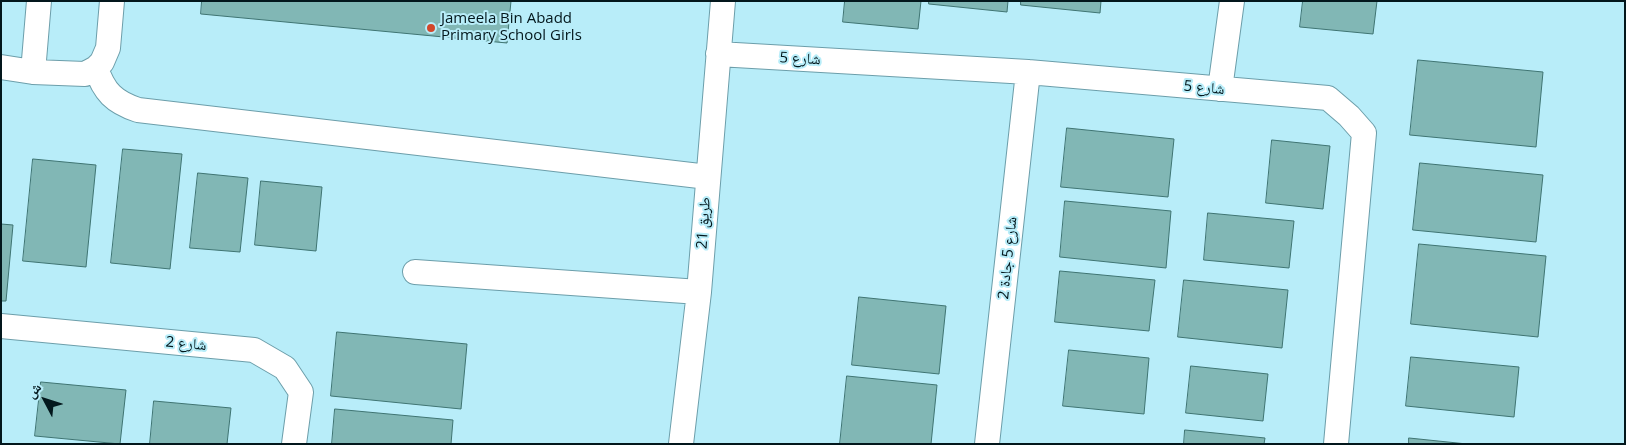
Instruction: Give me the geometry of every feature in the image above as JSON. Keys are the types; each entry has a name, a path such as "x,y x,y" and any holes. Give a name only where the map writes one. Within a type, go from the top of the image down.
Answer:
{"street":[{"path":"33,72 38,1"},
{"path":"1,67 33,72 85,74 96,68 102,62 108,48 112,1"},
{"name":"طريق 21","path":"682,444 699,292 723,1"},
{"path":"1220,89 1232,1"},
{"name":"شارع 5","path":"718,54 1028,72 1328,98 1350,116 1364,133 1336,444"},
{"path":"96,68 100,80 115,100 138,110 708,177"},
{"name":"شارع 5 جادة 2","path":"988,444 1028,72"},
{"path":"415,272 699,292"},
{"name":"شارع 2","path":"1,326 254,350 285,368 301,392 294,444"}],"building":[{"name":"Jameela Bin Abadd Primary School Girls","path":"202,1 511,1 507,43 201,14"},
{"path":"845,1 921,1 918,29 843,22"},
{"path":"929,1 1008,1 1007,12 929,4"},
{"path":"1021,1 1101,1 1100,13 1021,5"},
{"path":"1303,1 1377,1 1373,34 1300,27"},
{"path":"1418,60 1543,72 1536,147 1410,135"},
{"path":"1067,128 1174,139 1168,197 1061,187"},
{"path":"1272,140 1330,146 1323,209 1266,203"},
{"path":"123,149 182,154 170,269 111,263"},
{"path":"33,159 96,165 86,267 23,261"},
{"path":"1420,163 1543,175 1536,242 1413,230"},
{"path":"198,173 248,178 240,252 190,248"},
{"path":"261,181 322,187 316,251 255,245"},
{"path":"1065,201 1171,211 1166,268 1060,257"},
{"path":"1208,213 1294,221 1289,268 1204,260"},
{"path":"1,224 13,225 6,301 1,301"},
{"path":"1419,244 1546,256 1538,337 1411,324"},
{"path":"1060,271 1155,280 1149,331 1055,322"},
{"path":"1184,280 1288,290 1282,348 1178,337"},
{"path":"859,297 946,306 939,374 852,365"},
{"path":"337,332 467,344 461,409 331,396"},
{"path":"1069,350 1149,358 1144,414 1063,406"},
{"path":"1411,357 1519,367 1514,417 1406,406"},
{"path":"1191,366 1268,374 1263,421 1186,413"},
{"path":"847,376 937,385 931,444 840,444"},
{"path":"41,382 126,390 120,444 35,436"},
{"path":"154,401 231,408 227,444 150,444"},
{"path":"335,409 453,420 451,444 332,444"},
{"path":"1185,430 1265,438 1264,444 1184,444"},
{"path":"1409,438 1467,444 1409,444"}],"place":[{"name":"Jameela Bin Abadd Primary School Girls","path":"431,28"}]}
